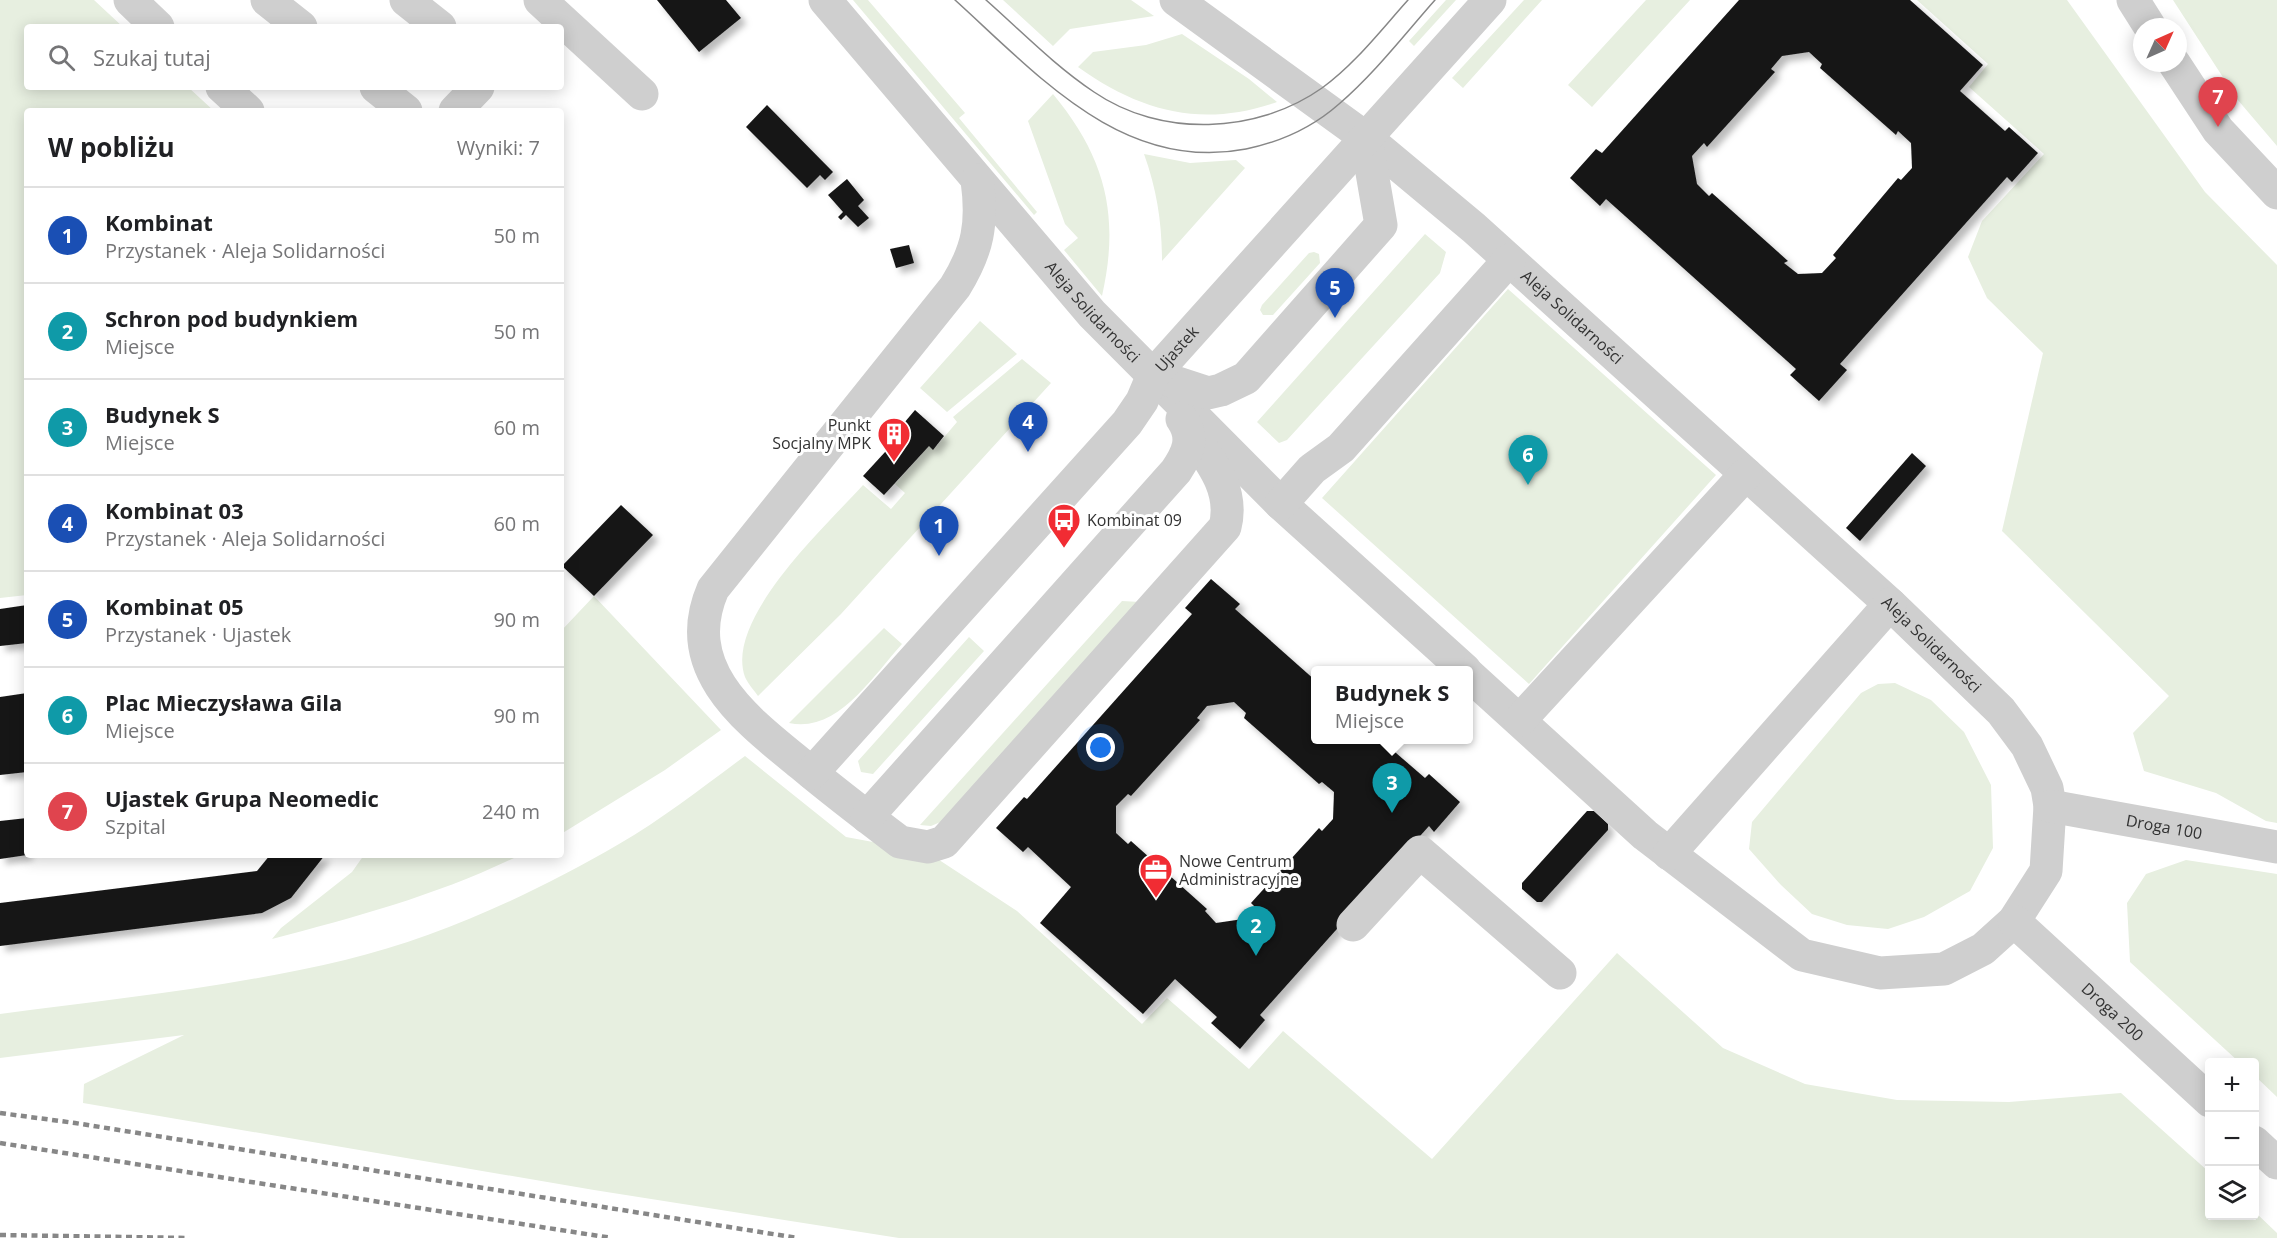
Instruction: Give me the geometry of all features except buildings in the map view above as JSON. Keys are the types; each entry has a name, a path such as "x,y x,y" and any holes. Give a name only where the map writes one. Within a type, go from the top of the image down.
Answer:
{"street":[{"path":"130,0 156,24"},
{"path":"267,0 297,24"},
{"path":"406,0 436,24"},
{"name":"Aleja Solidarności","path":"825,0 1092,314 1281,504 1461,666"},
{"name":"Aleja Solidarności","path":"1176,0 1366,138 1509,260 1890,604 2001,711 2027,746 2047,788 2050,806 2046,871 2014,921 1983,949 1944,969 1880,973 1802,955 1669,854 1473,678"},
{"name":"Ujastek","path":"1366,138 1381,225 1317,299 1246,378 1221,390 1208,393 1153,375 1490,0"},
{"path":"2133,0 2144,18"},
{"path":"541,12 556,24"},
{"path":"564,31 642,94"},
{"path":"2180,72 2218,130 2277,193"},
{"path":"225,90 245,108"},
{"path":"380,90 401,108"},
{"path":"458,108 475,90"},
{"path":"977,180 981,206 980,231 966,269 955,287 723,574 706,605 702,631 704,646 720,686 746,718 900,842 928,847 944,842 1221,533 1227,520 1223,484 1153,375"},
{"path":"1281,504 1312,469 1341,448 1509,260"},
{"path":"812,773 1127,423 1142,401 1153,375"},
{"path":"867,817 1176,471 1188,451 1189,430"},
{"path":"1520,720 1746,474"},
{"path":"1669,854 1890,604"},
{"name":"Droga 100","path":"2050,806 2277,847"},
{"path":"1353,925 1420,852 1560,973"},
{"name":"Droga 200","path":"2014,921 2205,1096"},
{"path":"2259,1147 2277,1163"}],"green space":[{"path":"0,0 94,0 120,24 24,24 24,90 191,90 211,108 24,108 24,595 0,598"},
{"path":"853,0 868,0 965,113 959,118 1037,212 1034,215"},
{"path":"1003,0 1131,0 1154,16 1070,29 1053,46"},
{"path":"1446,0 1456,0 1414,46 1409,41"},
{"path":"1524,0 1542,0 1463,88 1452,78"},
{"path":"1646,0 1690,0 1592,107 1568,85"},
{"path":"1917,0 2067,0 2205,192 2277,265 2277,823 2266,821 2216,793 2144,771 2133,733 2169,696 2002,531 2043,353 1987,298 1968,257 1982,221 2044,154 1969,87 1988,64"},
{"path":"2173,0 2277,0 2277,146 2237,99 2187,22 2187,18 2185,18"},
{"path":"1182,34 1249,79 1277,102 1250,110 1223,114 1173,111 1149,105 1125,95 1078,67 1093,52 1146,45"},
{"path":"1053,94 1086,141 1097,165 1104,189 1109,240 1102,296 1064,250 1078,238 1065,224 1028,121"},
{"path":"1144,154 1190,163 1236,160 1245,168 1162,261 1158,207"},
{"path":"1425,234 1446,252 1440,273 1287,440 1279,443 1257,422"},
{"path":"1309,253 1319,254 1320,263 1273,315 1263,315 1260,310 1262,305"},
{"path":"1508,289 1716,475 1529,684 1322,498"},
{"path":"980,321 1017,354 947,412 920,388"},
{"path":"1022,359 1051,383 841,614 758,696 745,677 743,654 750,628 764,601 783,574 863,485 891,509 905,493 895,484 929,446 934,449 957,422 953,417"},
{"path":"594,596 721,730 665,770 564,832 564,628"},
{"path":"1122,601 1140,602 943,821 931,826 920,825"},
{"path":"884,628 902,644 853,700 823,720 806,724 789,723"},
{"path":"969,637 984,651 873,774 861,772 858,761"},
{"path":"1895,683 1931,700 1964,732 1991,785 1993,848 1970,891 1924,917 1888,929 1847,925 1812,914 1781,885 1749,849 1752,822 1861,693 1878,684"},
{"path":"745,756 846,837 927,852 1017,911 1142,1024 1167,998 1249,1069 1283,1031 1432,1159 1617,953 1723,1048 1805,1084 1897,1100 2009,1102 2121,1093 2205,1168 2205,1220 2259,1220 2259,1216 2277,1233 2277,1238 899,1238 594,1190 83,1103 84,1084 184,1035 0,1058 0,1014 173,992 260,978 381,950 486,912 554,880 619,844 668,813"},
{"path":"362,858 514,858 429,893 272,939 281,928 352,872"},
{"path":"2186,860 2277,874 2277,1097 2259,1080 2259,1058 2235,1058 2130,962 2127,903 2146,874"}],"tram line":[{"path":"955,0 1018,58 1086,112 1122,132 1160,146 1202,153 1259,146 1284,138 1318,120 1365,80 1435,0"},
{"path":"986,0 1066,71 1094,92 1120,107 1149,117 1178,123 1209,124 1239,122 1268,115 1322,88 1357,58 1408,0"}],"railway":[{"path":"0,1113 798,1238"},
{"path":"0,1143 612,1238"},
{"path":"0,1235 189,1238"}],"place":[{"name":"Ujastek Grupa Neomedic","path":"2218,127"},
{"name":"Kombinat 05","path":"1335,318"},
{"name":"Kombinat 03","path":"1028,452"},
{"name":"Punkt Socjalny MPK","path":"894,463"},
{"name":"Plac Mieczysława Gila","path":"1528,485"},
{"name":"Kombinat 09","path":"1064,549"},
{"name":"Kombinat","path":"939,556"},
{"name":"Budynek S","path":"1392,813"},
{"name":"Nowe Centrum Administracyjne","path":"1156,899"},
{"name":"Schron pod budynkiem","path":"1256,956"}]}
